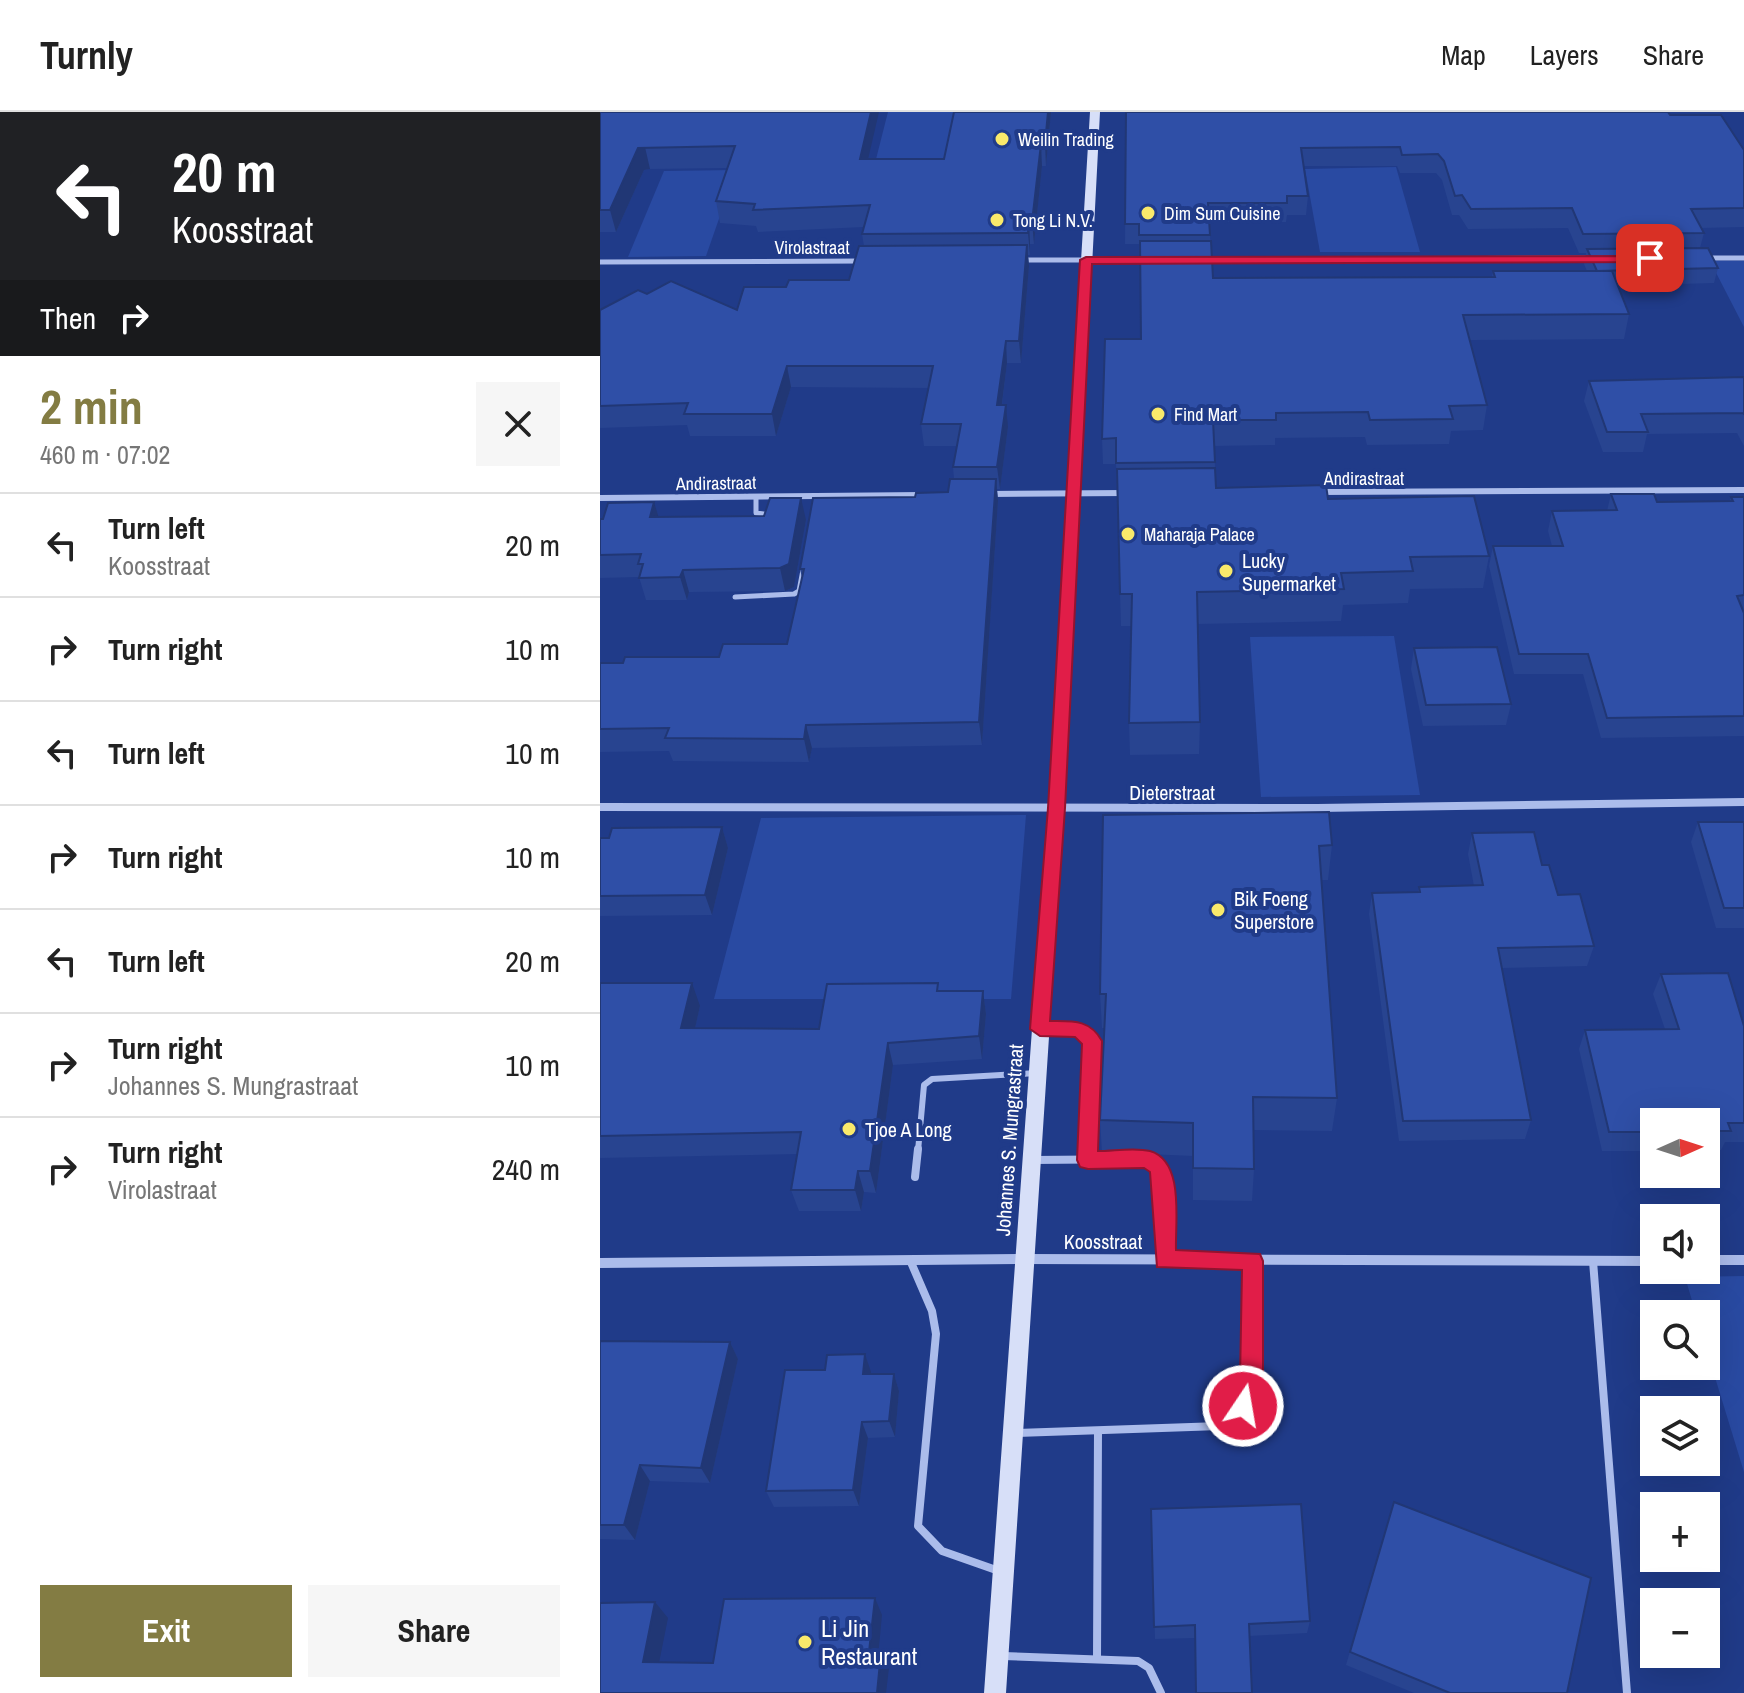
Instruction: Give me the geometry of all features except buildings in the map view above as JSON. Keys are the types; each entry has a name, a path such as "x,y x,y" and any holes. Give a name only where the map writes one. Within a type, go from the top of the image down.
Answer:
{"street":[{"name":"Johannes S. Mungrastraat","path":"995,1693 1022,1259 1056,808 1095,112"},
{"path":"1196,260 1603,258"},
{"path":"1697,258 1744,258"},
{"path":"1008,260 1149,260"},
{"name":"Virolastraat","path":"600,262 867,261"},
{"name":"Andirastraat","path":"1306,492 1744,490"},
{"path":"976,494 1134,493"},
{"name":"Andirastraat","path":"600,498 928,495"},
{"name":"Dieterstraat","path":"600,807 1317,808 1744,802"},
{"name":"Koosstraat","path":"600,1263 1022,1259 1640,1261"},
{"path":"1720,1260 1744,1260"}],"lane":[{"path":"814,504 816,495"},
{"path":"756,497 756,513 786,514"},
{"path":"735,597 794,594 799,591 804,560"},
{"path":"1040,1029 1080,1029 1092,1041 1088,1160"},
{"path":"915,1177 924,1085 932,1079 1037,1073"},
{"path":"1030,1160 1147,1159 1158,1165 1162,1174 1165,1260"},
{"path":"910,1260 932,1311 936,1334 918,1526 925,1540 940,1551 1001,1572"},
{"path":"1011,1433 1220,1426 1243,1406 1252,1380 1253,1261"},
{"path":"1593,1261 1627,1693"},
{"path":"1097,1659 1098,1431"},
{"path":"996,1656 1138,1661 1149,1668 1161,1693"}],"shaded area":[{"path":"888,112 956,112 945,167 874,167"},
{"path":"1396,167 1420,252 1320,252 1305,169"},
{"path":"736,170 706,256 628,257 664,171"},
{"path":"1710,261 1744,261 1744,327"},
{"path":"1394,636 1420,795 1261,797 1250,637"},
{"path":"1026,815 1011,999 714,999 761,818"},
{"path":"1720,1276 1744,1276 1744,1472 1716,1380 1720,1380 1720,1300 1692,1300 1687,1284 1720,1284"}],"place":[{"name":"Weilin Trading","path":"1002,139"},
{"name":"Dim Sum Cuisine","path":"1148,213"},
{"name":"Tong Li N.V.","path":"997,220"},
{"name":"Find Mart","path":"1158,414"},
{"name":"Maharaja Palace","path":"1128,534"},
{"name":"Lucky Supermarket","path":"1226,571"},
{"name":"Bik Foeng Superstore","path":"1218,910"},
{"name":"Tjoe A Long","path":"849,1129"},
{"name":"Li Jin Restaurant","path":"805,1642"}],"route":[{"path":"1243,1406 1252,1380 1253,1261 1165,1260 1162,1174 1158,1165 1147,1159 1088,1160 1092,1041 1080,1029 1040,1029 1056,808 1086,260 1650,258"}]}
